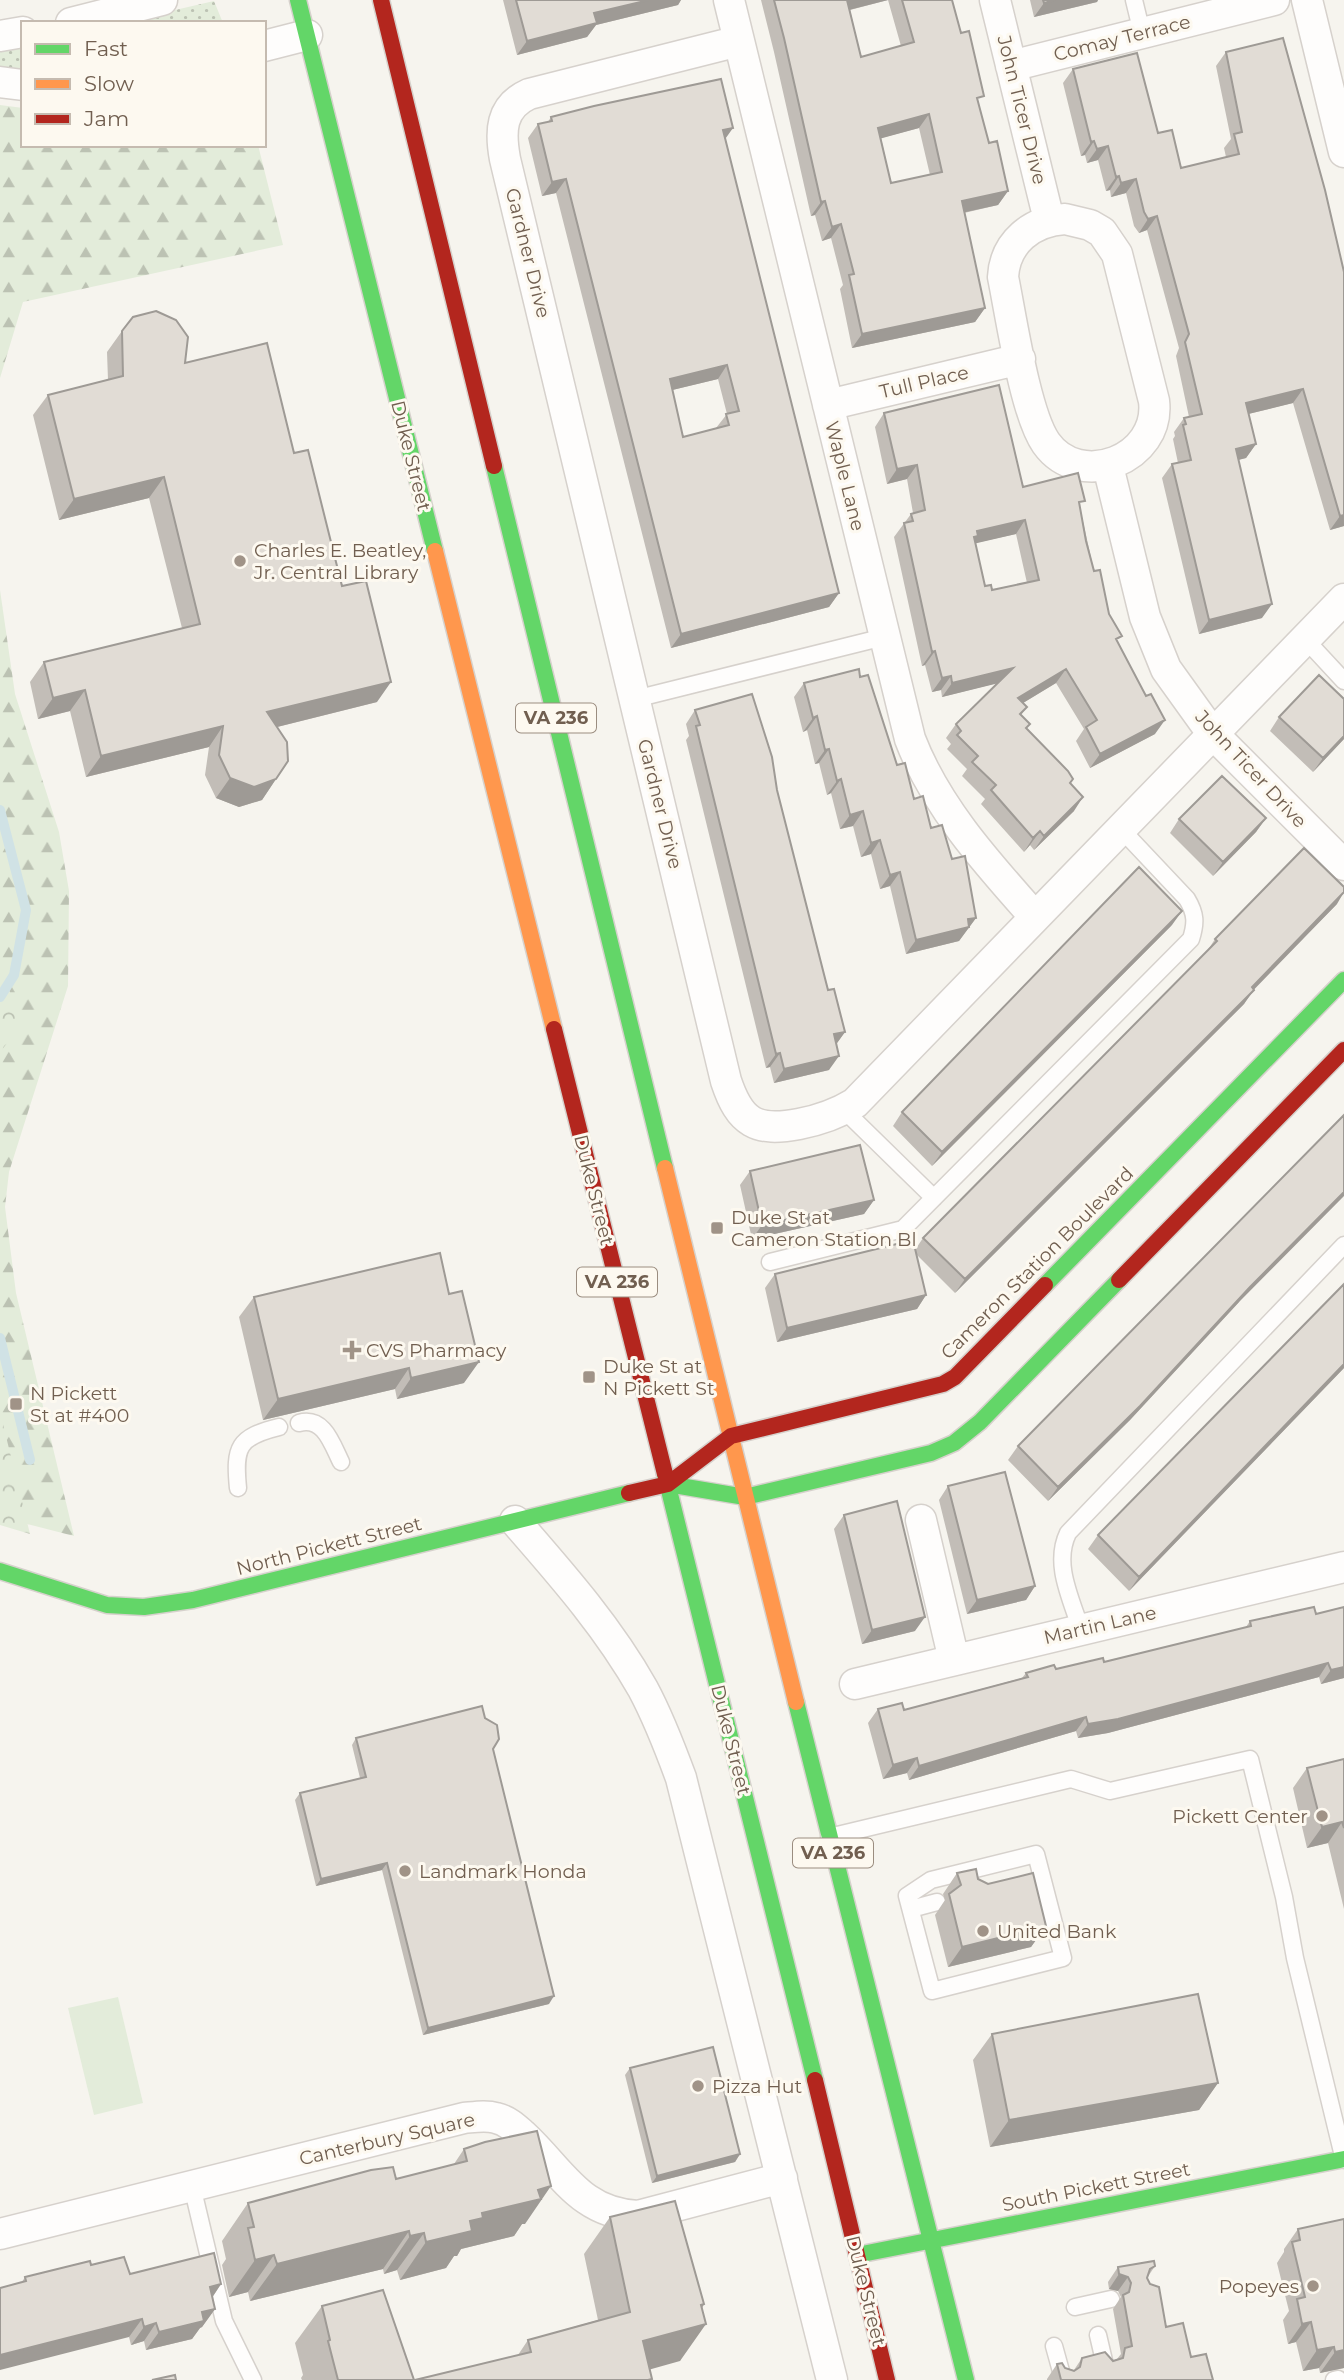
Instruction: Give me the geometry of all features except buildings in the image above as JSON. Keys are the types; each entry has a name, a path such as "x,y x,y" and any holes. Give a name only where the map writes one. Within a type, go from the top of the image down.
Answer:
{"main road":[{"name":"Duke Street","path":"299,0 668,1484 887,2380"},
{"name":"VA 236","path":"384,4 829,1837 965,2380"},
{"name":"Cameron Station Boulevard","path":"668,1484 732,1436 928,1388 955,1377 1344,980"},
{"path":"668,1484 746,1497 931,1453 965,1436 1344,1050"},
{"name":"North Pickett Street","path":"0,1571 97,1602 123,1607 156,1608 668,1484"},
{"name":"South Pickett Street","path":"857,2255 1344,2160"}],"street":[{"path":"79,21 162,0"},
{"name":"Waple Lane","path":"729,0 910,739 923,769 967,837 1035,917"},
{"name":"John Ticer Drive","path":"995,0 1049,220"},
{"name":"Comay Terrace","path":"1011,66 1274,0"},
{"path":"1307,0 1344,152"},
{"path":"0,36 21,33"},
{"path":"266,45 307,35"},
{"name":"Gardner Drive","path":"739,41 529,94 511,107 501,129 505,159 726,1081 736,1105 746,1118 767,1128 820,1119 844,1110 864,1094 1344,599"},
{"path":"0,82 21,85"},
{"path":"1065,219 1090,225 1111,243 1117,254 1154,401 1153,421 1144,441 1123,460 1108,466 1068,461 1048,446 1037,425 1020,359 1003,277 1004,263 1016,241 1036,225 1049,220 1065,219"},
{"name":"Tull Place","path":"828,405 1020,359"},
{"name":"John Ticer Drive","path":"1108,466 1153,643 1183,695 1212,733 1344,865"},
{"path":"921,1520 954,1660"},
{"path":"515,1521 592,1610 644,1691 681,1778 832,2380"},
{"name":"Martin Lane","path":"855,1684 1344,1567"},
{"name":"Canterbury Square","path":"0,2234 464,2118 485,2116 511,2124 538,2148 568,2185 596,2207 615,2215 638,2216 782,2178"}],"lane":[{"path":"1134,0 1142,33"},
{"path":"635,699 884,637"},
{"path":"1305,639 1344,681"},
{"path":"770,1262 903,1229 1191,939 1196,924 1194,911 1187,899 1120,828"},
{"path":"844,1110 934,1198"},
{"path":"1081,1630 1060,1563 1061,1548 1068,1533 1344,1245"},
{"path":"299,1423 315,1422 323,1428 341,1462"},
{"path":"238,1488 235,1462 242,1444 252,1436 279,1427"},
{"path":"829,1837 1071,1779 1110,1791 1250,1759 1344,2160"},
{"path":"1037,1854 1036,1876 1063,1958 932,1991 911,1909 907,1896 931,1880 1037,1854"},
{"path":"911,1909 937,1902"},
{"path":"192,2186 224,2321 253,2380"},
{"path":"1074,2306 1111,2299"},
{"path":"1098,2335 1105,2365"},
{"path":"1054,2346 1062,2375"}],"green space":[{"path":"214,1 222,21 128,21"},
{"path":"21,44 21,71 0,68 0,49"},
{"path":"0,105 21,108 21,147 258,147 283,245 23,302 0,378"},
{"path":"0,590 15,694 59,832 69,891 68,986 9,1172 5,1207 16,1293 74,1536 0,1517"},
{"path":"0,958 20,1027 0,1052"},
{"path":"0,1412 30,1534 0,1525"},
{"path":"118,1997 143,2103 94,2115 68,2008"}],"waterway":[{"path":"0,810 26,910 14,975 0,997"},
{"path":"0,1338 30,1460"}],"traffic: fast":[{"path":"298,0 435,551"},
{"path":"494,466 665,1168"},
{"path":"1045,1285 1344,980"},
{"path":"668,1484 745,1497 931,1453 954,1443 980,1422 1119,1280"},
{"path":"665,1474 815,2080"},
{"path":"0,1571 107,1605 144,1607 193,1600 629,1493"},
{"path":"796,1702 966,2380"},
{"path":"857,2255 1344,2159"}],"traffic: slow":[{"path":"435,551 554,1029"},
{"path":"665,1168 796,1702"}],"traffic: jam":[{"path":"381,0 494,466"},
{"path":"554,1029 665,1474"},
{"path":"1119,1280 1344,1050"},
{"path":"629,1493 668,1484 731,1436 943,1384 955,1377 1045,1285"},
{"path":"815,2080 887,2380"}],"place":[{"name":"Charles E. Beatley, Jr. Central Library","path":"240,561"},
{"name":"Duke St at Cameron Station Bl","path":"717,1228"},
{"name":"CVS Pharmacy","path":"352,1350"},
{"name":"Duke St at N Pickett St","path":"589,1377"},
{"name":"N Pickett St at #400","path":"16,1404"},
{"name":"Pickett Center","path":"1322,1816"},
{"name":"Landmark Honda","path":"405,1871"},
{"name":"United Bank","path":"983,1931"},
{"name":"Pizza Hut","path":"698,2086"},
{"name":"Popeyes","path":"1313,2286"}]}
